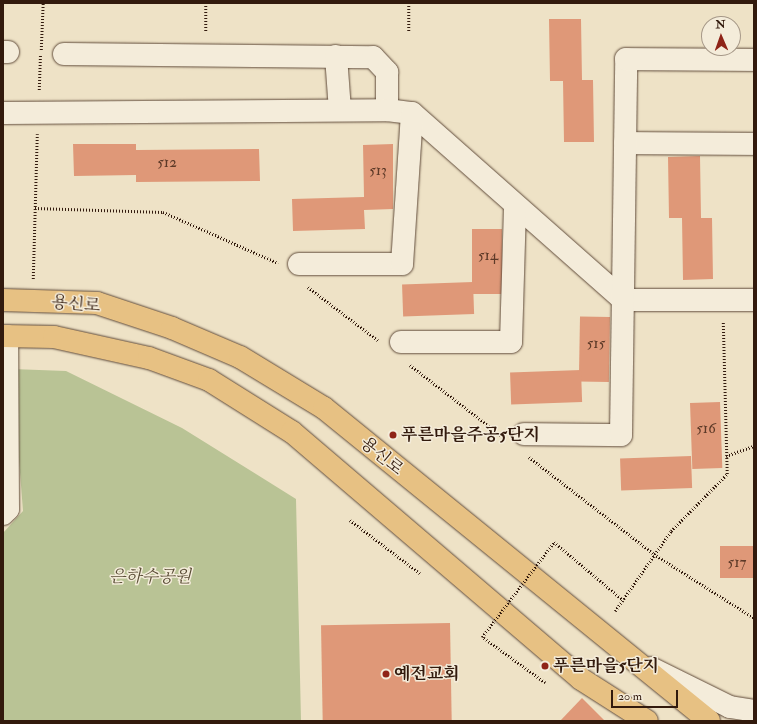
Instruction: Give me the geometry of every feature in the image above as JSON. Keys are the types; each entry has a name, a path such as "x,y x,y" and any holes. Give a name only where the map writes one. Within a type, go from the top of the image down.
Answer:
{"main road":[{"name":"용신로","path":"3,300 97,303 172,328 240,357 324,408 623,654 709,721"},
{"name":"용신로","path":"5,336 54,336 149,358 209,380 292,432 581,679 638,719"}],"street":[{"path":"64,54 372,57 387,72 387,110"},
{"path":"336,56 340,110"},
{"path":"519,443 621,435 626,59 754,60"},
{"path":"3,113 340,110 387,110 412,113 515,206 623,300 754,300"},
{"path":"294,271 402,264 412,113"},
{"path":"624,143 754,144"},
{"path":"396,349 511,342 515,206"},
{"path":"5,336 5,511"},
{"path":"623,654 730,707 754,711"}],"path":[{"path":"206,3 206,32"},
{"path":"409,3 410,31"},
{"path":"34,280 38,130"},
{"path":"35,208 163,212 294,271 519,443 654,554 754,618"},
{"path":"615,611 671,531 727,474 723,314"},
{"path":"726,456 754,446"},
{"path":"545,683 482,637 554,542 623,600"}],"green space":[{"name":"은하수공원","path":"12,369 66,371 182,428 296,499 301,721 3,721 3,533 23,511"}],"building":[{"path":"549,19 581,19 582,80 593,80 594,142 564,142 563,81 550,81"},
{"path":"73,144 136,144 136,150 259,149 260,181 136,182 136,175 74,176"},
{"path":"393,144 393,209 364,210 365,229 293,231 292,199 364,197 363,145"},
{"path":"700,156 701,218 712,218 713,279 683,280 682,218 669,218 668,157"},
{"path":"472,229 502,229 502,294 472,294"},
{"path":"473,282 474,314 403,316 402,284"},
{"path":"580,316 610,317 609,382 579,381"},
{"path":"581,370 582,402 511,404 510,372"},
{"path":"720,402 722,468 692,469 690,403"},
{"path":"691,456 692,488 621,490 620,458"},
{"path":"720,546 754,546 754,578 720,578"},
{"name":"예전교회","path":"450,623 452,721 323,721 321,625"},
{"path":"582,698 605,721 560,721"}],"place":[{"name":"푸른마을주공5단지","path":"393,435"},
{"name":"푸른마을5단지","path":"545,666"},
{"name":"예전교회","path":"386,674"}]}
